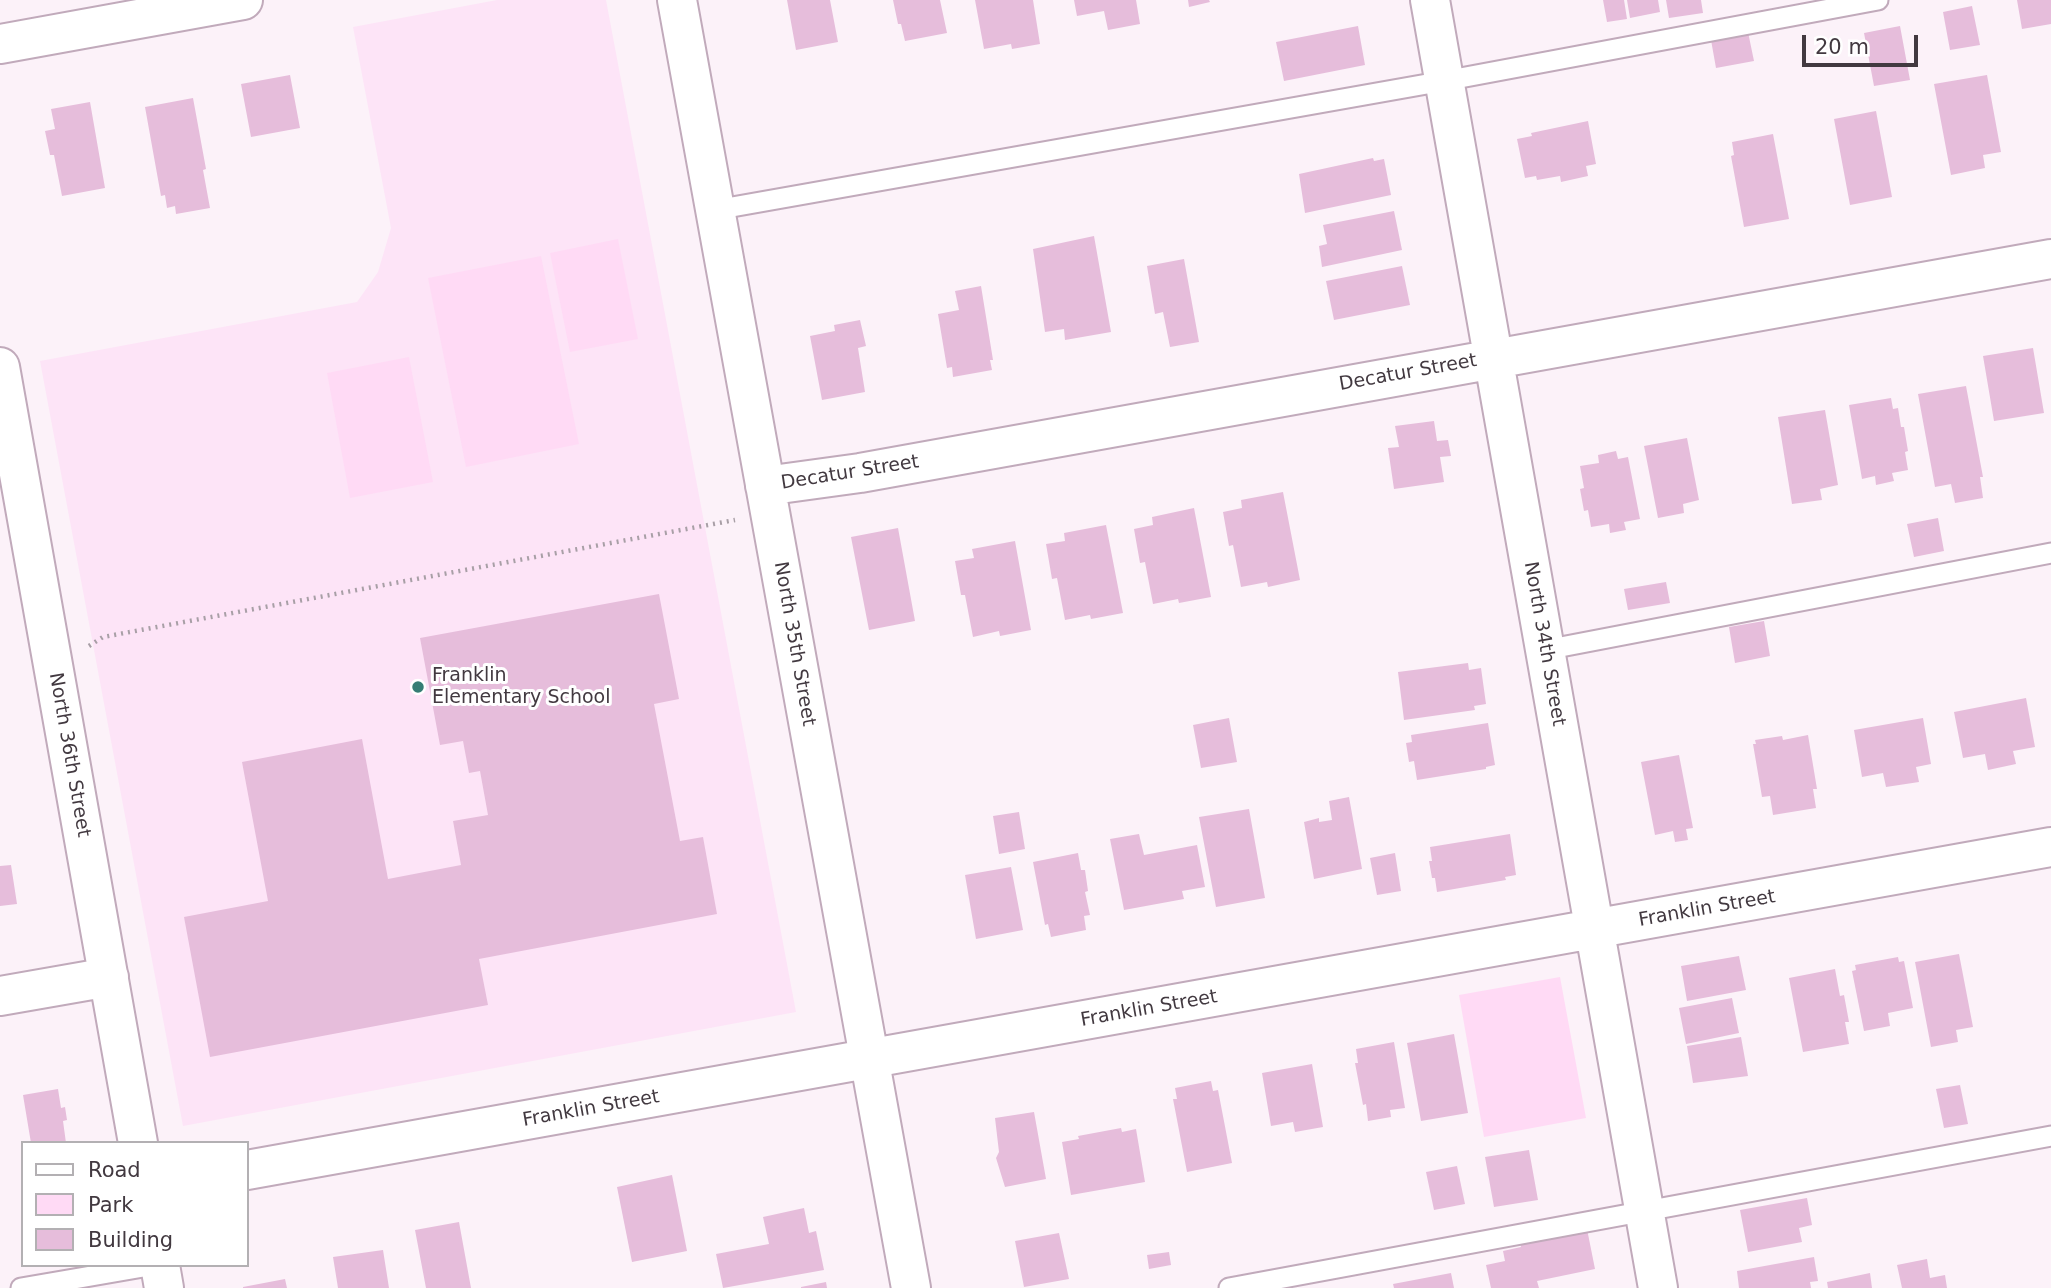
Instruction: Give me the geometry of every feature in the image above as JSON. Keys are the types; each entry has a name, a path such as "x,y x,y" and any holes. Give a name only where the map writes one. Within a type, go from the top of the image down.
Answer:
{"street":[{"path":"0,44 243,0"},
{"name":"North 35th Street","path":"677,0 911,1288"},
{"name":"North 34th Street","path":"1430,0 1658,1288"},
{"name":"Decatur Street","path":"765,486 860,473 2051,259"},
{"name":"North 36th Street","path":"0,367 138,1141"},
{"name":"Franklin Street","path":"248,1170 2051,847"},
{"path":"0,996 109,977"},
{"path":"159,1267 164,1288"}],"lane":[{"path":"715,210 1444,82 1878,0"},
{"path":"1545,650 2051,553"},
{"path":"1229,1288 2051,1136"},
{"path":"21,1288 146,1267"}],"path":[{"path":"86,652 89,644 103,637 737,519"}],"shaded area":[{"name":"Franklin Elementary School","path":"497,0 606,0 796,1012 183,1126 40,361 357,302 378,272 391,228 353,27"}],"green space":[{"path":"618,239 638,339 570,352 550,253"},
{"path":"541,256 579,444 466,467 428,278"},
{"path":"409,357 433,482 350,498 327,373"},
{"path":"1560,977 1586,1118 1484,1137 1459,995"}],"building":[{"path":"787,0 830,0 838,42 796,50"},
{"path":"893,0 940,0 947,33 905,41"},
{"path":"975,0 1033,0 1040,44 1012,49 1011,44 984,49"},
{"path":"1074,0 1136,0 1140,24 1108,30 1104,11 1077,16"},
{"path":"1188,0 1209,0 1210,2 1189,7"},
{"path":"1603,0 1624,0 1627,19 1607,22"},
{"path":"1627,0 1658,0 1660,12 1630,18"},
{"path":"1666,0 1701,0 1703,13 1669,18"},
{"path":"2017,0 2051,0 2051,24 2022,29"},
{"path":"1972,6 1980,45 1950,50 1943,12"},
{"path":"1358,26 1365,65 1284,81 1276,42"},
{"path":"1900,26 1910,80 1874,86 1864,33"},
{"path":"1748,32 1754,61 1716,68 1711,40"},
{"path":"290,75 300,128 251,137 241,84"},
{"path":"1987,75 2001,152 1983,155 1985,168 1951,175 1934,84"},
{"path":"193,98 210,208 176,214 175,206 167,208 165,195 161,196 145,107"},
{"path":"90,102 105,188 62,196 54,155 50,155 45,131 55,129 51,109"},
{"path":"1876,111 1892,197 1850,205 1834,119"},
{"path":"1588,121 1596,164 1586,166 1588,176 1561,182 1560,176 1537,180 1536,176 1525,178 1517,139 1532,136 1531,133"},
{"path":"1773,134 1789,219 1744,227 1731,156 1734,155 1732,142"},
{"path":"1373,158 1374,161 1384,159 1391,195 1305,213 1299,174"},
{"path":"1394,211 1402,250 1322,267 1319,246 1327,244 1323,225"},
{"path":"1094,236 1111,332 1065,340 1064,329 1045,332 1033,249"},
{"path":"1184,259 1199,342 1170,347 1163,312 1155,314 1147,266"},
{"path":"1402,266 1410,305 1334,320 1326,281"},
{"path":"981,286 993,360 990,360 992,370 953,377 952,367 947,368 938,314 959,310 955,291"},
{"path":"860,320 866,346 858,348 865,392 822,400 810,336 835,331 834,325"},
{"path":"2033,348 2044,413 1994,421 1983,356"},
{"path":"1966,386 1983,477 1980,477 1983,498 1955,503 1951,484 1935,487 1918,394"},
{"path":"1891,398 1893,409 1898,408 1901,427 1904,427 1908,470 1892,473 1894,481 1876,485 1875,476 1862,479 1849,405"},
{"path":"1825,410 1838,485 1820,489 1822,500 1792,504 1778,417"},
{"path":"1434,421 1437,441 1448,440 1451,456 1440,457 1444,482 1394,489 1388,448 1399,447 1395,426"},
{"path":"1687,438 1699,500 1683,504 1684,513 1658,518 1644,446"},
{"path":"1616,451 1618,459 1628,457 1640,519 1624,522 1626,530 1610,533 1609,524 1591,527 1588,510 1584,511 1580,489 1584,488 1580,466 1599,463 1598,455"},
{"path":"1283,492 1300,580 1268,587 1267,582 1241,587 1233,545 1229,546 1223,512 1242,508 1241,500"},
{"path":"1194,508 1211,597 1179,603 1178,599 1153,604 1145,562 1140,563 1134,529 1153,525 1152,517"},
{"path":"1938,518 1944,551 1914,557 1907,524"},
{"path":"1106,525 1123,613 1091,619 1090,615 1065,620 1057,578 1052,579 1046,544 1065,541 1064,533"},
{"path":"898,528 915,621 869,630 851,537"},
{"path":"1015,541 1031,630 1000,636 999,631 973,637 955,561 974,558 972,549"},
{"path":"1666,582 1670,603 1628,610 1624,589"},
{"path":"659,594 679,699 654,704 680,841 703,837 717,914 479,959 488,1005 210,1057 184,917 268,901 242,762 362,739 388,879 461,865 453,821 488,815 480,771 469,773 463,741 440,745 420,638"},
{"path":"1764,621 1770,656 1735,663 1729,627"},
{"path":"1468,663 1469,670 1481,668 1486,704 1474,706 1475,710 1404,720 1398,672"},
{"path":"2026,698 2035,747 2013,751 2016,764 1988,770 1985,754 1963,758 1954,712"},
{"path":"1229,718 1237,762 1201,768 1193,725"},
{"path":"1923,718 1931,764 1916,767 1919,782 1886,787 1883,773 1862,777 1854,730"},
{"path":"1488,723 1495,765 1486,769 1417,780 1414,761 1409,762 1406,743 1412,742 1411,735"},
{"path":"1808,735 1817,789 1813,789 1816,808 1773,815 1770,796 1762,797 1753,744 1756,744 1755,740 1782,736 1783,740"},
{"path":"1679,755 1693,828 1686,829 1688,840 1675,842 1673,831 1655,835 1641,762"},
{"path":"1349,797 1362,869 1314,879 1304,822 1319,818 1319,822 1332,820 1329,801"},
{"path":"1249,809 1265,898 1216,907 1199,817"},
{"path":"1019,812 1025,849 999,854 993,816"},
{"path":"1139,834 1144,855 1197,845 1205,887 1182,891 1184,899 1124,910 1110,839"},
{"path":"1510,834 1516,875 1505,877 1506,880 1437,892 1429,861 1432,861 1430,847"},
{"path":"1078,853 1081,870 1085,870 1088,891 1085,892 1090,915 1084,916 1086,930 1051,937 1048,924 1045,925 1033,862"},
{"path":"1395,853 1401,891 1377,895 1370,858"},
{"path":"11,865 17,904 0,906 0,866"},
{"path":"1011,867 1023,930 976,939 965,875"},
{"path":"1959,954 1973,1027 1956,1030 1958,1042 1931,1047 1915,962"},
{"path":"1739,956 1746,990 1687,1001 1681,966"},
{"path":"1898,957 1899,962 1904,961 1913,1008 1888,1013 1890,1026 1864,1031 1852,971 1856,970 1855,965"},
{"path":"1835,969 1840,996 1844,995 1849,1022 1845,1022 1849,1044 1803,1052 1789,978"},
{"path":"1732,998 1739,1033 1686,1044 1679,1008"},
{"path":"1454,1034 1468,1113 1421,1121 1407,1043"},
{"path":"1741,1037 1748,1076 1693,1083 1687,1046"},
{"path":"1394,1042 1405,1108 1390,1110 1391,1117 1368,1121 1355,1063 1358,1063 1356,1049"},
{"path":"1312,1064 1323,1127 1295,1132 1293,1122 1271,1126 1262,1073"},
{"path":"1211,1081 1213,1091 1218,1090 1232,1163 1187,1172 1173,1099 1177,1099 1175,1088"},
{"path":"1960,1085 1968,1124 1944,1128 1936,1089"},
{"path":"58,1089 61,1108 65,1107 67,1120 63,1121 66,1141 31,1141 23,1095"},
{"path":"1034,1112 1046,1179 1005,1187 996,1158 999,1152 995,1118"},
{"path":"1121,1128 1122,1132 1136,1129 1145,1182 1071,1195 1062,1142 1079,1139 1078,1136"},
{"path":"1529,1150 1538,1200 1494,1207 1485,1157"},
{"path":"1457,1166 1465,1204 1434,1210 1426,1172"},
{"path":"672,1175 687,1251 632,1262 617,1187"},
{"path":"1807,1198 1812,1225 1799,1228 1802,1242 1748,1252 1740,1210"},
{"path":"804,1208 809,1233 816,1231 824,1270 723,1288 716,1254 769,1244 763,1217"},
{"path":"459,1222 471,1288 426,1288 415,1230"},
{"path":"1587,1229 1595,1269 1537,1281 1539,1288 1491,1288 1486,1265 1505,1261 1503,1251 1521,1247 1520,1243"},
{"path":"1059,1233 1069,1279 1024,1287 1015,1241"},
{"path":"383,1250 389,1288 338,1288 333,1257"},
{"path":"1169,1252 1171,1265 1149,1269 1147,1255"},
{"path":"1814,1257 1818,1281 1810,1282 1811,1288 1739,1288 1737,1271"},
{"path":"1927,1259 1930,1278 1945,1275 1947,1288 1902,1288 1897,1265"},
{"path":"1451,1273 1454,1288 1394,1288 1393,1284"},
{"path":"1870,1273 1872,1288 1828,1288 1827,1282"},
{"path":"285,1279 287,1288 243,1288 243,1287"},
{"path":"826,1282 827,1288 801,1288 801,1287"}],"place":[{"name":"Franklin Elementary School","path":"418,687"}]}
